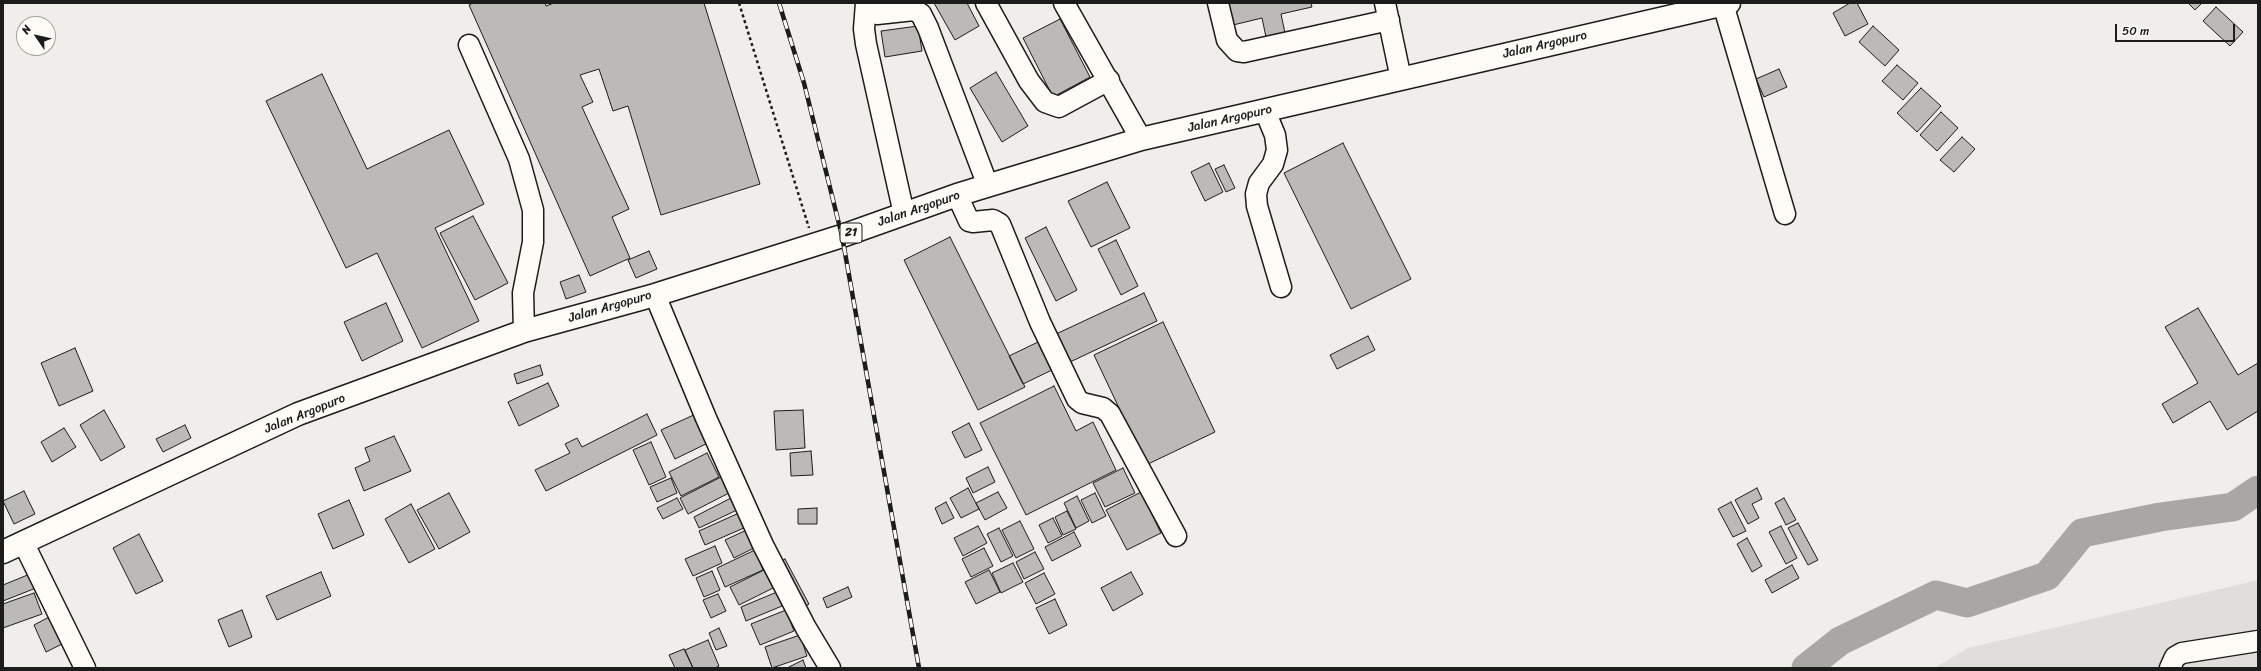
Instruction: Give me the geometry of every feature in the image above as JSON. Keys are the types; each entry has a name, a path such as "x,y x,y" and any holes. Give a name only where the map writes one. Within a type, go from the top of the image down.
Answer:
{"highway":[{"name":"Jalan Argopuro","path":"3,552 298,414 524,332 654,295 842,236 958,195 1141,139 1726,4"}],"street":[{"path":"986,3 1029,81 1045,102 1059,107 1109,80"},
{"path":"1064,3 1109,80 1141,139"},
{"path":"1218,3 1227,40 1237,51 1244,52 1387,12 1400,79"},
{"path":"1726,4 1786,214"},
{"path":"904,214 866,44 864,30 871,9 914,10 921,14 928,28 988,186"},
{"path":"469,45 519,159 533,210 533,242 523,293 524,332"},
{"path":"1265,111 1275,135 1277,150 1272,164 1259,183 1256,194 1257,206 1281,287"},
{"path":"958,195 969,221 993,220 1000,224 1040,322 1077,399 1082,403 1103,408 1110,414 1176,536"},
{"path":"654,295 706,418 763,545 806,628 830,668"},
{"path":"24,542 85,668"},
{"path":"2170,668 2175,657 2182,653 2258,641"}],"path":[{"path":"739,3 814,244"}],"shaded area":[{"path":"2258,580 2258,668 1934,668 1968,648"}],"building":[{"path":"473,3 545,3 546,6 554,3 704,3 760,184 661,215 628,106 613,111 599,69 580,75 593,102 582,107 629,209 612,217 630,258 590,276 469,5"},
{"path":"934,3 967,3 979,26 955,40"},
{"path":"1228,3 1311,3 1312,7 1281,14 1285,33 1266,37 1262,18 1233,25"},
{"path":"1850,3 1857,3 1868,24 1845,36 1833,13"},
{"path":"2188,3 2202,3 2195,10"},
{"path":"2216,7 2243,32 2230,46 2203,21"},
{"path":"1060,19 1090,77 1053,97 1023,38"},
{"path":"918,26 922,51 885,57 881,31"},
{"path":"1873,26 1899,50 1885,66 1859,42"},
{"path":"1897,65 1918,83 1903,100 1882,81"},
{"path":"1779,69 1787,87 1764,97 1756,79"},
{"path":"996,72 1028,126 1002,142 970,88"},
{"path":"322,74 367,169 449,130 484,204 435,228 479,321 422,348 377,253 346,268 266,101"},
{"path":"1921,88 1941,106 1917,132 1897,113"},
{"path":"1941,112 1958,128 1937,151 1920,135"},
{"path":"1962,137 1975,149 1954,172 1940,160"},
{"path":"1343,143 1411,279 1351,309 1284,173"},
{"path":"1209,163 1223,192 1205,201 1191,172"},
{"path":"1224,165 1235,188 1226,192 1215,169"},
{"path":"1107,182 1130,228 1091,247 1068,201"},
{"path":"473,216 508,283 475,300 440,233"},
{"path":"1046,227 1077,290 1056,301 1025,238"},
{"path":"950,237 1025,387 978,410 904,260"},
{"path":"1116,240 1138,286 1121,295 1098,249"},
{"path":"649,251 657,269 636,278 628,260"},
{"path":"579,275 586,292 566,299 560,282"},
{"path":"1144,293 1157,321 1070,362 1056,334"},
{"path":"386,303 403,341 362,361 344,322"},
{"path":"2198,308 2238,375 2258,363 2258,411 2227,430 2210,401 2173,423 2162,404 2198,383 2165,327"},
{"path":"1163,322 1215,432 1146,465 1094,355"},
{"path":"1368,336 1375,350 1337,369 1330,355"},
{"path":"1038,342 1052,370 1023,384 1009,356"},
{"path":"75,348 93,391 59,406 41,363"},
{"path":"540,365 543,375 517,384 514,374"},
{"path":"548,383 559,406 519,426 508,402"},
{"path":"1054,386 1076,431 1093,422 1116,470 1026,515 980,423"},
{"path":"104,410 125,447 101,461 80,425"},
{"path":"803,410 805,448 776,450 774,411"},
{"path":"698,413 712,441 675,459 661,430"},
{"path":"647,414 657,435 546,491 535,470 570,453 565,444 577,438 582,447"},
{"path":"969,423 982,450 965,458 952,432"},
{"path":"185,425 191,438 163,452 156,439"},
{"path":"64,428 76,447 52,462 41,442"},
{"path":"394,436 411,471 364,491 355,468 370,461 365,448"},
{"path":"651,442 666,477 649,485 633,450"},
{"path":"811,451 813,475 791,476 790,453"},
{"path":"707,453 719,477 681,496 669,472"},
{"path":"988,467 995,482 973,493 966,478"},
{"path":"1123,468 1135,493 1105,507 1093,483"},
{"path":"721,477 729,493 688,514 680,498"},
{"path":"671,478 677,493 657,502 650,487"},
{"path":"968,488 979,509 961,518 950,498"},
{"path":"1757,488 1762,499 1752,504 1759,518 1748,524 1735,500"},
{"path":"24,491 35,514 14,524 3,501"},
{"path":"998,492 1007,508 985,520 976,503"},
{"path":"1141,492 1161,533 1127,550 1106,510"},
{"path":"449,493 470,532 439,549 417,510"},
{"path":"1095,493 1106,516 1092,523 1081,500"},
{"path":"1077,496 1089,521 1076,528 1064,503"},
{"path":"677,498 683,509 663,519 657,508"},
{"path":"731,498 737,510 699,528 694,517"},
{"path":"1784,498 1796,520 1786,525 1775,503"},
{"path":"349,500 364,535 333,549 318,514"},
{"path":"946,502 954,518 942,524 935,508"},
{"path":"1731,502 1746,531 1733,537 1718,509"},
{"path":"411,504 435,549 409,563 385,519"},
{"path":"817,508 817,524 798,524 798,509"},
{"path":"1067,511 1076,529 1063,535 1055,517"},
{"path":"739,513 746,527 705,545 699,531"},
{"path":"1053,518 1062,536 1048,543 1039,525"},
{"path":"1020,521 1034,549 1016,558 1002,530"},
{"path":"1798,523 1818,560 1808,565 1788,528"},
{"path":"978,526 987,543 963,556 954,538"},
{"path":"1781,526 1797,558 1786,564 1769,532"},
{"path":"999,528 1013,556 1001,562 987,534"},
{"path":"749,529 758,546 734,558 725,540"},
{"path":"1074,532 1081,546 1052,561 1045,547"},
{"path":"139,534 163,581 136,594 113,548"},
{"path":"1747,538 1762,566 1752,572 1737,544"},
{"path":"715,546 722,563 693,576 685,559"},
{"path":"984,548 993,566 971,577 962,559"},
{"path":"755,550 763,570 725,587 717,568"},
{"path":"1035,552 1044,569 1024,579 1016,562"},
{"path":"785,559 809,604 800,609 775,564"},
{"path":"1013,563 1023,582 1001,593 992,573"},
{"path":"1792,565 1799,578 1772,593 1765,580"},
{"path":"764,570 773,588 739,605 730,587"},
{"path":"989,570 1000,592 976,604 965,582"},
{"path":"712,571 720,590 704,597 696,578"},
{"path":"321,572 331,596 277,620 266,596"},
{"path":"1131,572 1143,594 1113,611 1101,588"},
{"path":"1044,573 1055,594 1036,604 1025,583"},
{"path":"30,574 36,588 3,601 3,585"},
{"path":"848,587 852,597 827,608 823,598"},
{"path":"777,592 782,606 746,621 741,607"},
{"path":"34,593 42,614 3,628 3,604"},
{"path":"718,594 726,611 711,618 703,600"},
{"path":"1055,599 1067,625 1049,634 1036,608"},
{"path":"242,610 252,637 229,647 218,620"},
{"path":"786,610 794,631 760,645 751,624"},
{"path":"49,617 62,644 46,652 34,625"},
{"path":"719,628 727,646 716,650 709,633"},
{"path":"800,635 807,656 772,668 765,647"},
{"path":"708,640 719,666 715,668 693,668 685,650"},
{"path":"684,649 693,668 675,668 669,655"},
{"path":"803,660 806,668 787,668"}],"waterway":[{"path":"1806,668 1840,641 1936,595 1967,603 2047,576 2082,533 2160,517 2233,507 2258,490"}],"railway":[{"path":"779,3 804,83 842,236 919,668"}]}
